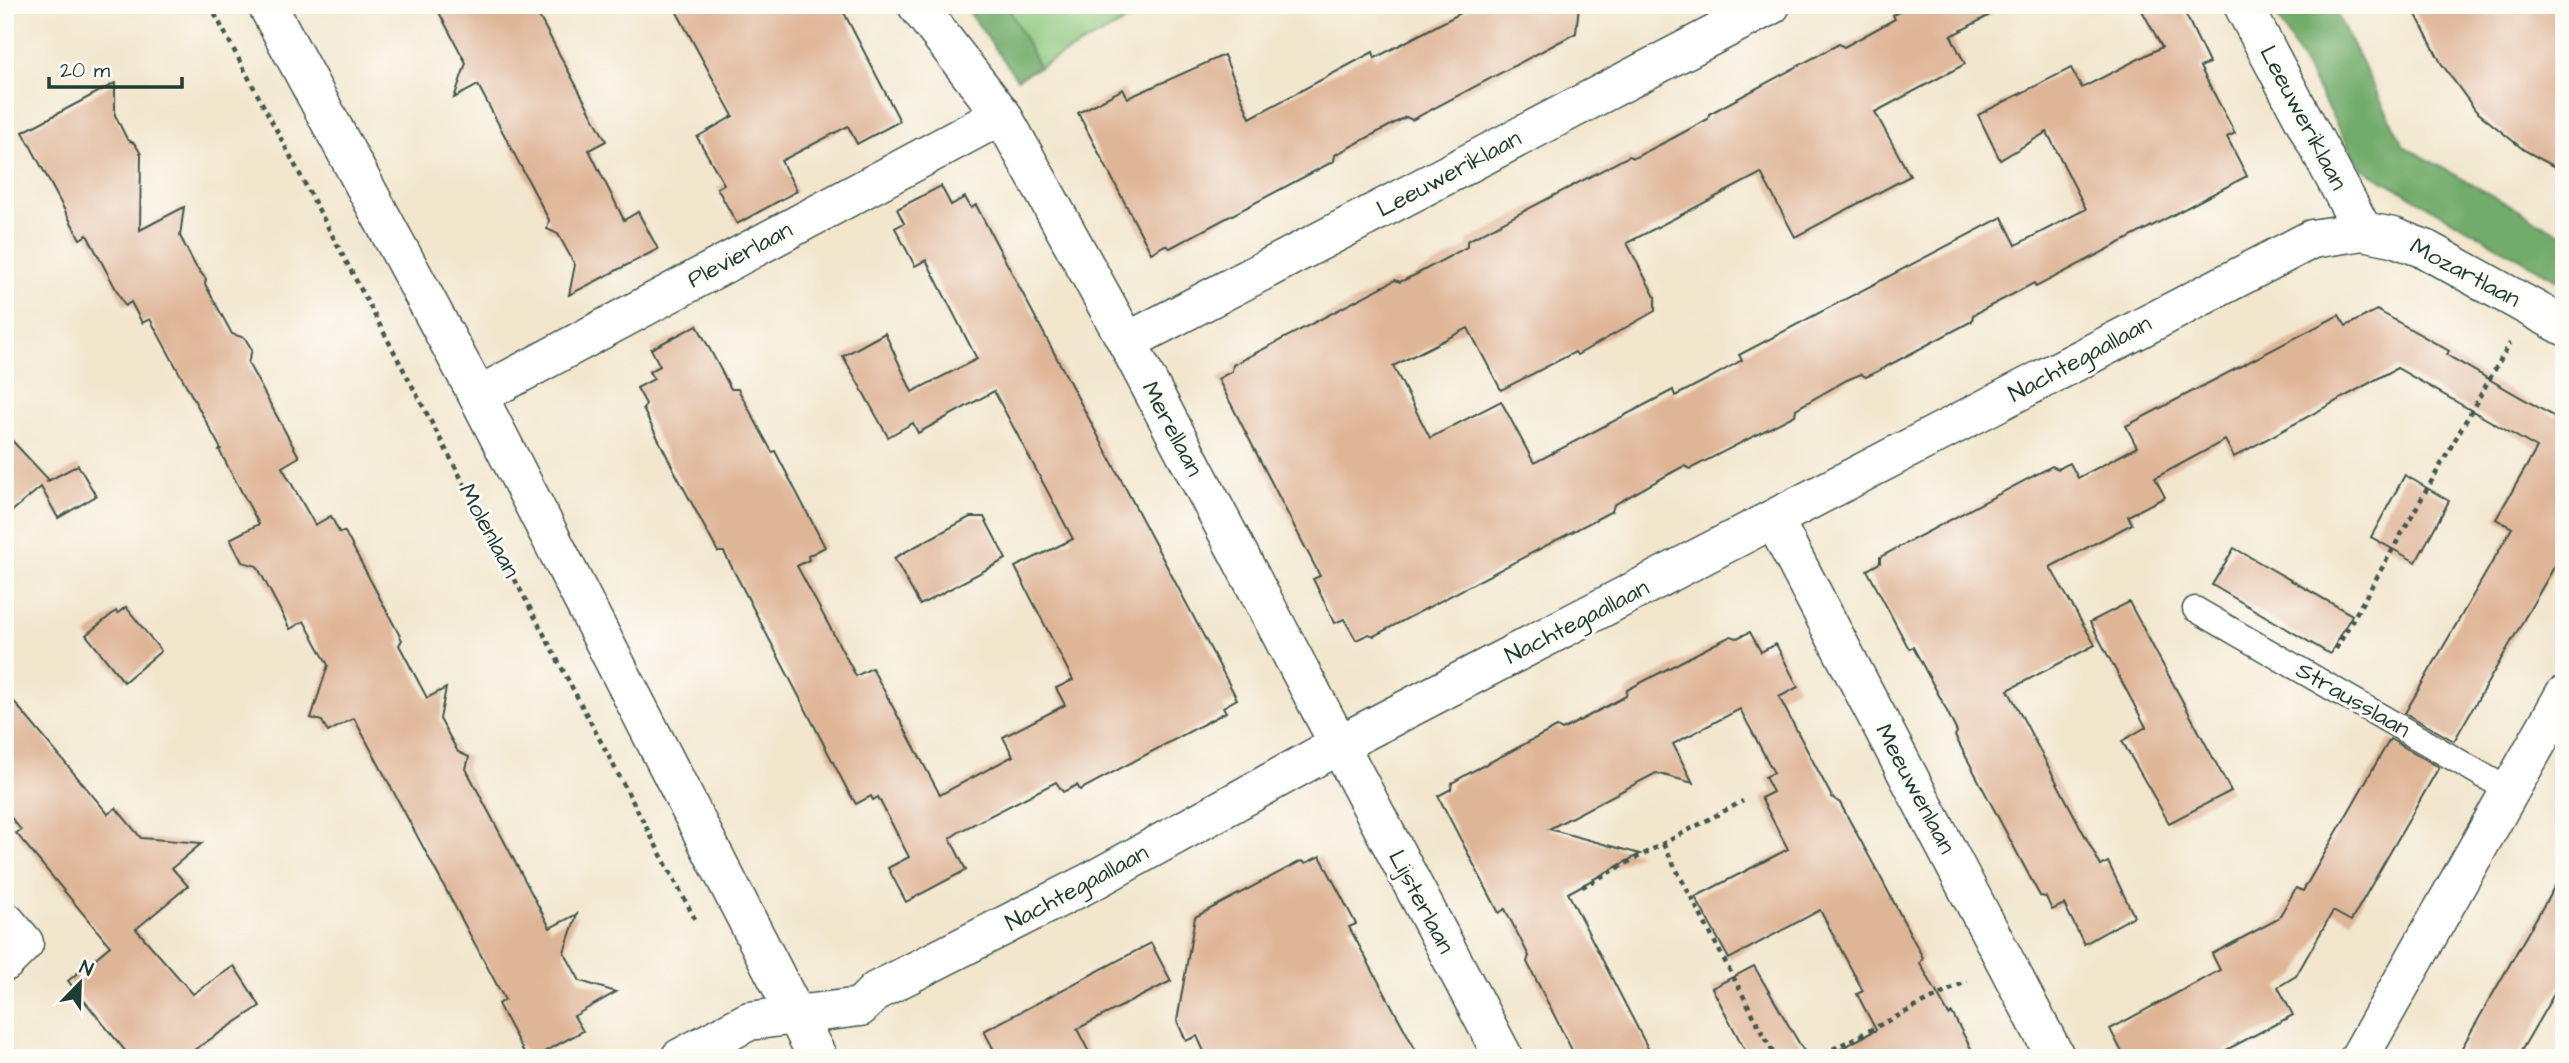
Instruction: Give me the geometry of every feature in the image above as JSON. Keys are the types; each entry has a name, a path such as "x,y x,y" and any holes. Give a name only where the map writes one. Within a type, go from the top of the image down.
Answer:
{"street":[{"name":"Molenlaan","path":"267,5 478,396 818,1058"},
{"name":"Merellaan","path":"917,5 1002,115 1126,342 1338,745"},
{"name":"Leeuweriklaan","path":"1126,342 1771,5"},
{"name":"Leeuweriklaan","path":"2243,5 2363,231"},
{"name":"Plevierlaan","path":"478,396 1002,115"},
{"name":"Mozartlaan","path":"2363,231 2393,237 2424,249 2564,326"},
{"name":"Nachtegaallaan","path":"680,1058 749,1021 860,1007 876,991 1094,880 1338,745 1774,520 2294,246 2335,233 2363,231"},
{"name":"Meeuwenlaan","path":"1774,520 2056,1058"},
{"path":"2359,1058 2564,695"},
{"name":"Lijsterlaan","path":"1338,745 1504,1058"},
{"path":"5,921 23,943 5,962"}],"lane":[{"name":"Strausslaan","path":"2195,609 2510,791"}],"path":[{"name":"Molenlaan","path":"210,5 699,926"},
{"path":"2318,680 2530,307"},
{"path":"1582,887 1743,801"},
{"path":"1664,844 1776,1058"},
{"path":"1815,1058 2006,962"}],"green space":[{"path":"964,5 1007,5 1039,67 1017,79"},
{"path":"1007,5 1157,5 1039,67"},
{"path":"2271,5 2332,5 2404,146 2564,236 2564,284 2360,167"}],"building":[{"path":"435,5 533,5 606,141 589,150 624,220 638,212 658,249 569,295 575,265 558,234 547,229 549,220 478,85 454,98 466,63"},
{"path":"673,5 840,5 900,121 857,144 848,126 781,161 797,191 737,224 717,188 724,184 697,137 733,116"},
{"path":"1476,5 1579,5 1576,33 1412,120 1406,117 1335,155 1334,161 1170,248 1165,245 1151,253 1078,113 1123,89 1128,98 1224,55 1250,118 1373,52 1375,58"},
{"path":"1912,5 2008,5 1951,36 1965,64 1875,112 1910,176 1795,237 1761,173 1627,243 1655,297 1655,311 1577,355 1575,352 1501,390 1468,328 1393,366 1430,438 1501,401 1534,463 1673,390 1675,396 1708,379 1742,360 1739,355 2002,217 2016,245 2086,209 2047,132 2000,160 1978,115 2071,68 2082,88 2162,47 2139,5 2179,5 2187,17 2209,63 2200,67 2235,133 2227,137 2247,176 2036,287 2034,283 1973,315 1972,321 1878,371 1866,377 1861,374 1847,380 1796,409 1795,415 1690,469 1684,466 1614,505 1612,511 1374,636 1369,634 1356,640 1344,619 1335,623 1313,579 1320,576 1218,379 1232,371 1233,365 1395,280 1400,282 1415,275 1467,247 1467,241 1629,156 1634,158 1675,137 1708,119 1709,114 1839,44 1844,47 1895,19 1893,15"},
{"path":"2411,5 2564,5 2564,172 2524,150 2476,111 2441,63"},
{"path":"115,83 115,115 127,139 135,144 141,154 140,230 184,207 180,236 196,267 206,279 205,284 232,334 245,338 252,350 248,363 299,457 282,467 315,525 331,516 339,532 345,532 402,640 399,645 427,698 446,688 440,719 458,752 469,757 466,769 550,928 577,914 564,952 580,981 616,992 574,1016 583,1031 533,1058 527,1058 498,1004 505,1000 354,718 328,732 322,721 311,718 328,665 304,621 290,629 257,566 242,562 230,539 259,524 150,319 142,323 131,302 125,306 87,235 80,239 23,132"},
{"path":"941,186 951,205 965,197 971,208 976,205 1237,699 1223,707 1226,712 1080,790 1077,785 1063,792 1056,782 962,830 950,838 966,870 906,902 888,868 909,857 878,797 873,800 871,796 856,804 848,791 724,552 718,552 676,474 643,409 646,404 637,388 654,379 649,372 660,366 651,349 697,325 731,389 738,389 772,452 775,451 825,547 797,566 856,676 872,668 940,795 1013,756 1003,737 1065,705 1056,688 1073,680 1015,567 1073,539 994,391 918,433 913,423 888,437 843,356 885,333 912,392 977,359 926,260 915,266 895,228 904,223 897,209"},
{"path":"2377,310 2449,351 2447,355 2555,417 2564,401 2564,550 2454,741 2405,713 2512,528 2496,519 2537,448 2397,368 2234,457 2225,440 2155,478 2165,497 2128,516 2132,524 2050,567 2095,645 2008,690 2101,866 2108,862 2134,916 2084,944 2064,904 2052,910 2046,897 2040,896 1955,736 1957,732 1942,701 1913,647 1909,649 1867,570 1880,563 1880,557 2052,466 2058,469 2070,463 2078,478 2137,447 2126,426 2339,315 2346,326"},
{"path":"5,433 49,480 46,482 78,465 96,496 58,518 41,487 5,517"},
{"path":"2405,475 2449,501 2416,562 2371,537"},
{"path":"970,517 984,517 1006,559 920,605 894,558"},
{"path":"2234,548 2352,615 2330,654 2212,585"},
{"path":"2129,602 2231,791 2169,823 2122,741 2146,727 2090,622"},
{"path":"126,607 161,651 124,682 86,635 116,611 118,613"},
{"path":"1750,632 1761,652 1776,644 1798,687 1779,697 1832,797 1840,803 1881,878 1923,958 1920,963 1949,1015 1952,1013 1976,1058 1824,1058 1876,1030 1857,994 1863,991 1820,910 1729,959 1695,897 1788,849 1761,798 1773,792 1765,777 1774,773 1740,709 1673,744 1693,783 1656,773 1549,829 1640,854 1568,893 1653,1058 1576,1058 1527,962 1529,956 1505,909 1499,913 1438,796 1451,789 1452,783 1473,771 1557,727 1562,730 1626,696 1627,690 1731,636 1737,638"},
{"path":"5,691 108,814 116,808 141,838 202,843 172,868 188,886 136,929 193,994 234,966 260,1006 182,1058 131,1058 68,981 110,946 16,833 21,830 5,810"},
{"path":"2390,739 2439,767 2351,921 2333,911 2296,976 2278,987 2293,1015 2211,1058 2125,1058 2110,1029 2220,970 2212,954 2278,919 2296,888 2303,891"},
{"path":"1320,856 1356,924 1349,927 1420,1058 1207,1058 1197,1036 1186,1041 1177,1021 1195,917 1301,861 1306,863"},
{"path":"2564,870 2564,977 2517,1058 2456,1058"},
{"path":"1151,943 1171,981 1077,1029 1092,1058 998,1058 984,1031"},
{"path":"1754,966 1808,1058 1749,1058 1712,988"}]}
